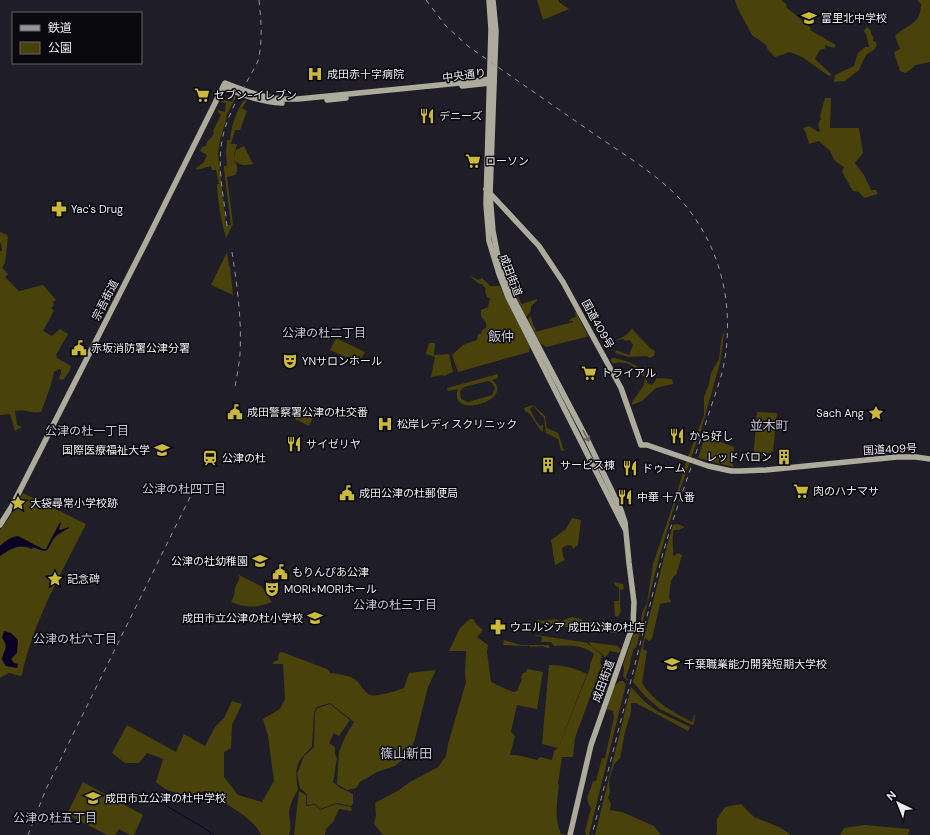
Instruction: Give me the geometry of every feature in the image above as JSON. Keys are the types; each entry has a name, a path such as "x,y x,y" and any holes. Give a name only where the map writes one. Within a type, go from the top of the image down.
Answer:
{"highway":[{"name":"成田街道","path":"489,0 493,60"},
{"name":"成田街道","path":"493,0 496,31 491,81 486,189 489,241 508,297 626,531"},
{"name":"成田街道","path":"491,81 490,195 495,244 503,273 513,298 610,485 626,522 634,602 633,625 591,745 570,835"},
{"name":"中央通り","path":"224,85 273,103 301,103 491,81"},
{"name":"宗吾街道","path":"0,525 40,450 224,85"},
{"name":"国道409号","path":"486,189 539,246 563,282 621,388 641,446 647,445 697,462 727,470 742,471 897,457 930,459"}],"green space":[{"path":"537,0 558,0 569,9 543,20"},
{"path":"735,0 781,0 787,5 786,7 811,28 810,30 836,45 834,48 824,45 826,48 820,50 815,59 832,75 829,76 802,57 790,52 775,57 768,50 766,45 752,35 737,7"},
{"path":"917,0 930,0 930,62 916,65 906,73 900,71 894,52 900,49 895,36 919,16 921,4"},
{"path":"867,27 871,31 874,38 873,41 876,42 877,45 874,50 867,54 859,70 845,81 834,82 835,75 854,66 858,53 865,47 869,47 864,31"},
{"path":"234,96 236,97 226,116 218,153 226,225 231,225 224,169 224,166 227,166 227,140 230,140 233,125 240,106 243,101 247,100 242,108 247,111 240,130 235,130 231,144 237,144 234,157 236,150 244,146 253,164 243,165 234,160 237,171 235,175 227,177 233,224 226,238 219,205 217,184 219,184 216,170 212,170 211,166 197,170 196,168 204,162 207,155 200,151 202,147 206,146 207,142 214,134 213,131 221,115 218,110 225,112 226,103 221,101 228,100 232,102"},
{"path":"825,98 831,98 830,128 859,128 863,153 855,163 864,175 871,190 876,190 878,194 864,198 859,192 853,191 842,172 844,167 835,161 830,151 819,141 809,144 803,128 809,126 818,132 820,131 818,124 821,119 820,116"},
{"path":"0,232 8,237 5,263 2,268 8,274 5,277 19,291 43,285 56,300 53,302 54,305 51,308 54,311 43,331 52,336 60,329 68,334 56,355 57,358 71,366 64,379 61,380 59,378 61,370 59,369 54,372 41,412 22,410 15,411 17,425 22,427 15,431 10,414 0,415 0,252 2,250"},
{"path":"227,252 230,267 233,295 211,285"},
{"path":"469,275 478,280 482,278 490,286 500,287 530,347 529,352 458,372 452,355 463,345 477,340 478,334 481,334 482,330 486,328 486,322 481,316 481,310 488,307 491,299 487,297 485,291 486,289 482,284 479,284"},
{"path":"513,290 522,304 537,299 537,301 531,306 531,311 526,317"},
{"path":"575,312 588,336 546,347 540,343 528,320 530,316 536,329 535,332 573,322 569,321 576,317"},
{"path":"725,328 720,363 701,430 675,504 659,558 636,648 634,648 630,667 626,675 628,681 623,676 623,665 637,621 641,621 642,613 647,603 653,564 686,462 704,415 704,397 711,373 719,359 721,341"},
{"path":"632,329 650,348 655,351 654,356 650,358 646,356 629,357 615,353 616,350 629,355 633,345 630,340 626,341 623,339 614,341 625,336"},
{"path":"336,338 365,352 359,363 330,350"},
{"path":"429,343 435,344 434,355 449,354 453,372 444,376 431,377 435,357 426,354"},
{"path":"614,358 640,368 644,372 647,383 652,385 657,378 672,379 673,384 656,388 642,401 632,405 632,402 644,385 645,378 631,365 622,363 613,364 610,359"},
{"path":"498,374 498,378 492,380 497,387 496,394 489,400 480,404 462,404 457,399 458,389 448,391 447,388","holes":["488,381 492,383 495,388 492,395 468,402 461,399 460,391 464,387"]},
{"path":"298,404 315,413 309,426 291,417"},
{"path":"533,405 546,417 547,428 558,433 563,449 565,449 564,450 561,451 558,439 546,433 544,418 533,406 530,409 540,426 543,425 543,432 525,411 524,408"},
{"path":"757,412 777,413 773,451 753,460"},
{"path":"705,436 734,447 733,467 698,458"},
{"path":"23,493 86,524 49,597 33,635 22,675 20,676 9,673 0,678 0,530 9,518"},
{"path":"572,518 581,520 578,545 573,549 572,546 568,545 562,548 565,560 555,565 551,540 566,529"},
{"path":"677,524 685,527 674,530 673,555 675,556 677,553 682,555 676,575 671,581 669,598 671,602 660,604 652,639 649,641 645,638 643,649 647,651 642,683 658,701 671,710 692,722 695,715 694,724 692,725 660,709 645,696 633,682 667,546 673,525"},
{"path":"239,575 261,586 272,602 252,606 231,602"},
{"path":"614,582 623,584 624,589 620,590 621,611 618,617 615,616 614,601 619,601 619,588"},
{"path":"571,617 581,619 585,623 590,622 610,624 612,626 616,625 617,633 537,622 538,619 541,621 555,619 562,621"},
{"path":"470,619 473,619 483,630 477,637 488,645 487,652 491,682 513,692 517,691 522,679 521,677 527,669 543,672 537,709 517,705 511,732 515,736 510,755 517,755 537,760 540,757 552,760 554,751 558,748 590,668 594,654 581,647 554,646 551,642 541,642 542,637 535,636 587,643 602,655 600,663 603,667 600,670 575,738 573,757 562,757 558,784 557,822 561,834 565,835 383,835 374,824 376,815 375,803 438,767 446,756 448,744 466,682 466,651 449,651 460,628"},
{"path":"504,640 521,645 550,646 548,649 542,646 530,647 503,645"},
{"path":"589,642 618,646 621,650 619,653 610,651 605,658 590,645"},
{"path":"282,652 327,669 330,673 351,677 357,681 370,695 392,692 404,688 409,673 436,670 428,687 415,739 410,751 395,766 377,772 360,782 356,788 347,790 337,784 339,752 345,737 354,722 330,703 317,707 314,712 312,746 300,760 297,768 296,777 298,790 292,800 289,812 289,835 261,835 258,829 245,816 205,791 185,796 165,789 156,782 163,759 147,753 139,763 125,763 112,753 127,725 176,752 184,734 205,746 215,727 224,718 232,701 242,704 232,725 231,748 224,752 224,777 238,795 262,802 274,781 268,736 263,719 280,709 285,699 283,664 273,664 273,662 278,660 279,653"},
{"path":"549,665 569,667 587,674 558,748 542,744"},
{"path":"620,681 623,681 626,684 589,835 586,835 585,831 591,808 588,801 588,794 593,781 596,781 602,758 605,758 614,717 613,711 607,709 614,686"},
{"path":"631,687 644,701 657,711 690,727 688,731 636,703 631,703 631,712 620,758 614,764 609,781 610,792 608,798 611,804 610,810 622,812 654,826 661,835 595,835"},
{"path":"330,704 350,720 339,736 334,733 329,743 335,747 337,759 333,782 339,787 353,794 353,804 351,806 337,803 320,809 315,804 307,805 307,794 300,788 297,774 304,756 314,747 315,712 318,708"},
{"name":"成田市立公津の杜中学校","path":"83,782 143,815 134,835 130,835 119,829 115,835 107,835 67,814"},
{"path":"299,791 306,795 306,806 315,805 320,810 336,804 351,807 352,810 339,809 333,822 326,829 325,835 294,835"},
{"path":"741,804 754,817 779,827 790,835 716,835 717,819 725,807"},
{"path":"865,825 910,829 908,835 840,835 844,828"}],"shaded area":[{"path":"60,522 60,530 69,528 55,537 47,550 45,551 33,547 32,549 27,547 19,547 0,556 0,546 13,537 18,536 43,549 46,549"},
{"path":"4,631 11,633 18,640 17,653 11,659 14,663 18,664 17,668 6,666 2,660 6,647 6,644 2,638"}],"waterway":[{"path":"158,801 214,835"}],"railway":[{"path":"227,226 220,170 221,147 229,116 258,61 261,38 259,0"},
{"path":"426,0 446,26 469,47 635,162 669,188 693,215 704,233 714,253 725,293 727,336 722,373 663,553 592,835"},
{"path":"232,252 240,315 240,354 235,387"},
{"path":"28,835 46,789 197,483"}],"place":[{"name":"富里北中学校","path":"809,18"},
{"name":"成田赤十字病院","path":"315,74"},
{"name":"セブン-イレブン","path":"202,95"},
{"name":"デニーズ","path":"427,116"},
{"name":"ローソン","path":"473,161"},
{"name":"Yac's Drug","path":"59,209"},
{"name":"赤坂消防署公津分署","path":"79,348"},
{"name":"YNサロンホール","path":"290,361"},
{"name":"トライアル","path":"589,373"},
{"name":"成田警察署公津の杜交番","path":"235,412"},
{"name":"Sach Ang","path":"876,413"},
{"name":"松岸レディスクリニック","path":"385,424"},
{"name":"から好し","path":"677,436"},
{"name":"サイゼリヤ","path":"294,444"},
{"name":"国際医療福祉大学","path":"162,450"},
{"name":"レッドバロン","path":"784,457"},
{"name":"公津の杜","path":"210,458"},
{"name":"サービス棟","path":"548,465"},
{"name":"ドゥーム","path":"630,468"},
{"name":"肉のハナマサ","path":"801,491"},
{"name":"成田公津の杜郵便局","path":"347,493"},
{"name":"中華 十八番","path":"625,497"},
{"name":"大袋尋常小学校跡","path":"18,503"},
{"name":"公津の社幼稚園","path":"260,561"},
{"name":"もりんぴあ公津","path":"280,572"},
{"name":"記念碑","path":"55,579"},
{"name":"MORI×MORIホール","path":"272,589"},
{"name":"成田市立公津の杜小学校","path":"315,618"},
{"name":"ウエルシア 成田公津の杜店","path":"498,627"},
{"name":"千葉職業能力開発短期大学校","path":"672,664"},
{"name":"成田市立公津の杜中学校","path":"93,798"}],"district":[{"name":"公津の杜二丁目","path":"324,333"},
{"name":"飯仲","path":"501,336"},
{"name":"並木町","path":"769,425"},
{"name":"公津の杜一丁目","path":"87,431"},
{"name":"公津の杜四丁目","path":"184,489"},
{"name":"公津の杜三丁目","path":"395,605"},
{"name":"公津の杜六丁目","path":"75,639"},
{"name":"篠山新田","path":"406,753"},
{"name":"公津の杜五丁目","path":"55,818"}]}
